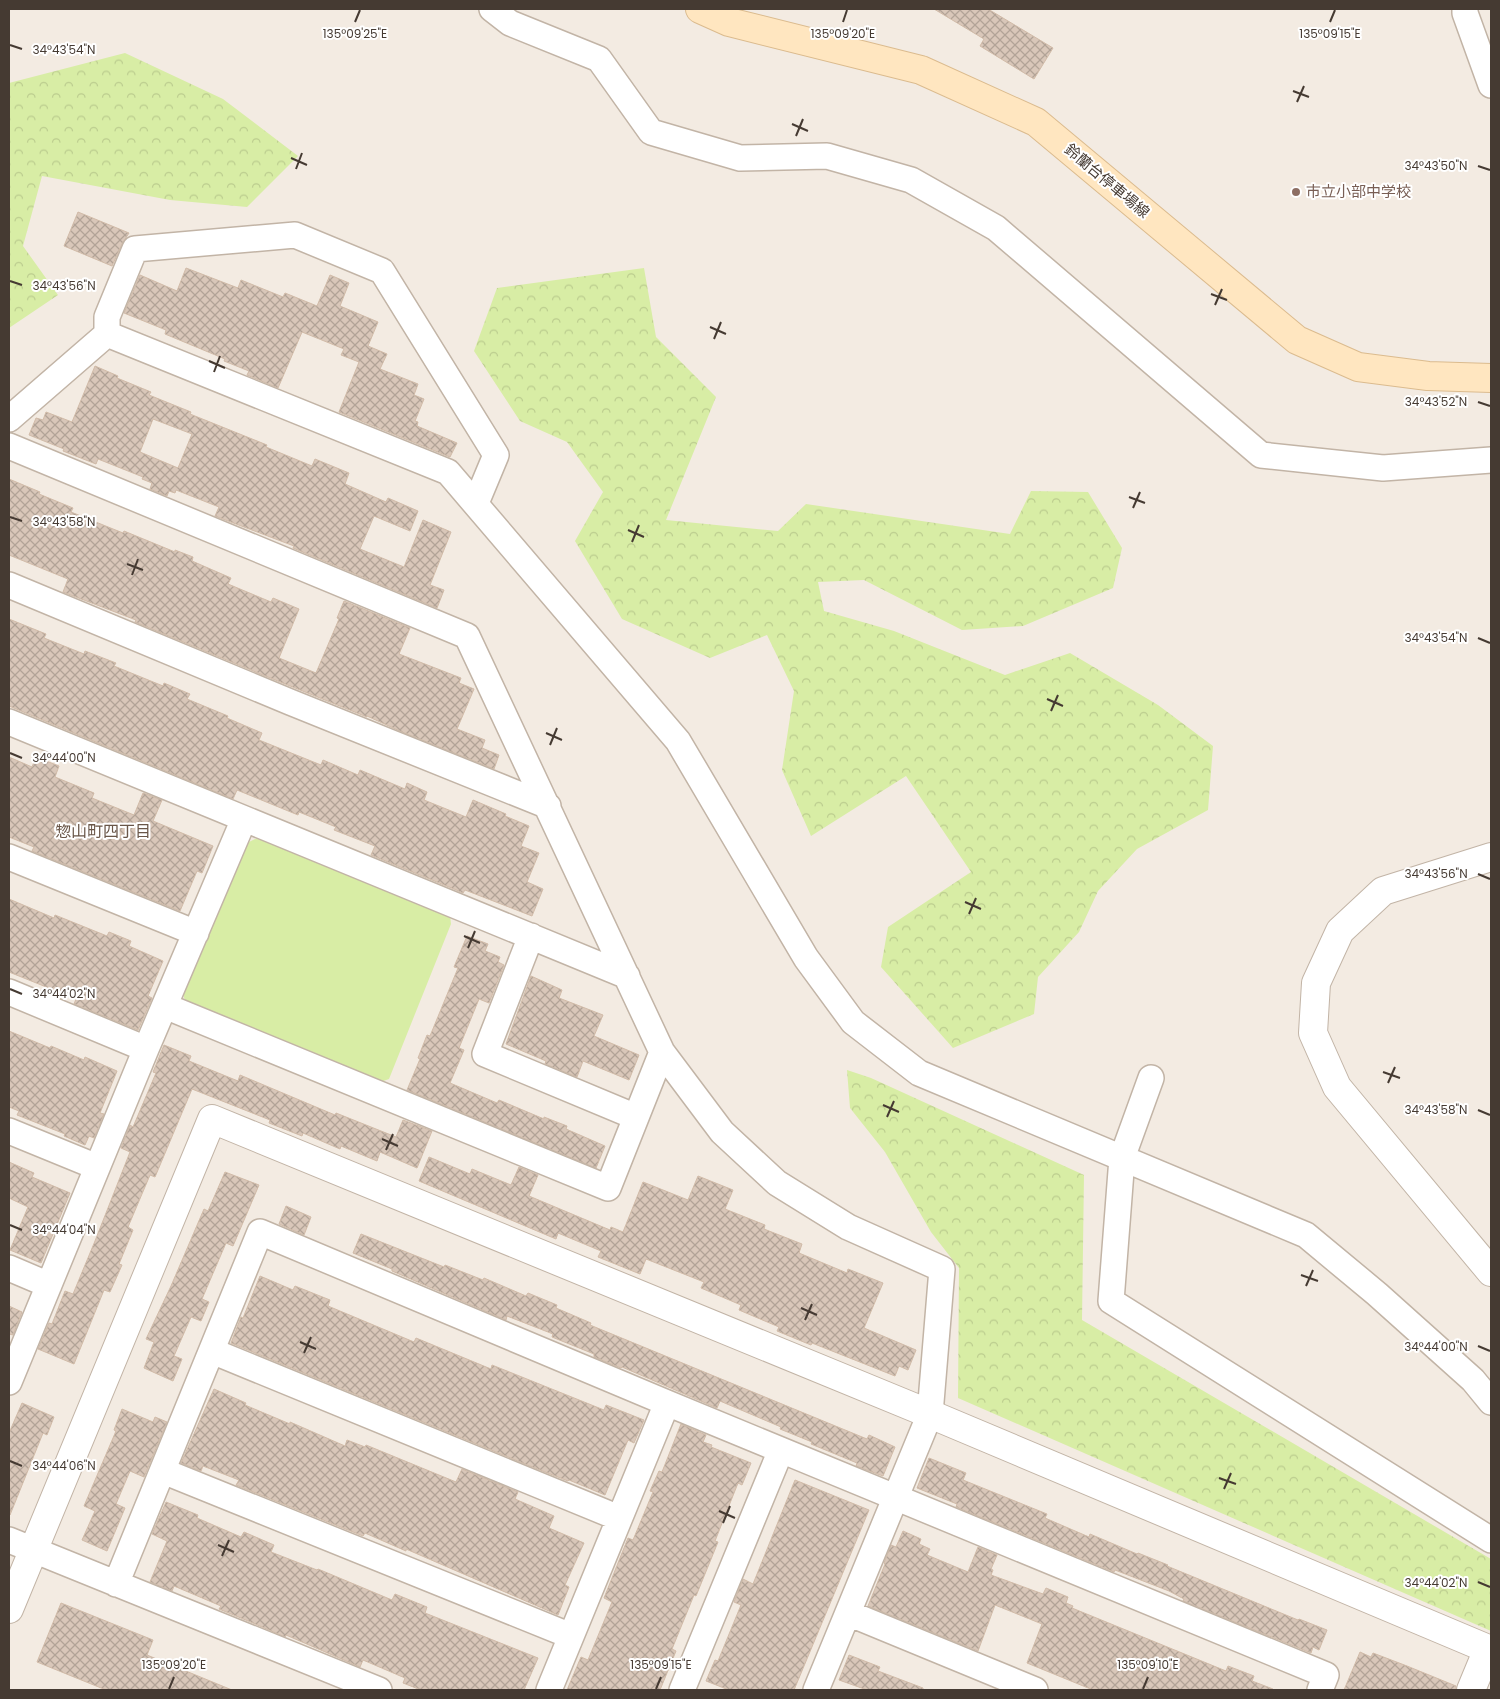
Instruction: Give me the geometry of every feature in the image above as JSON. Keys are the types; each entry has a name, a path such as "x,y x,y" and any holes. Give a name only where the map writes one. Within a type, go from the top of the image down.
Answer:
{"main road":[{"name":"鈴蘭台停車場線","path":"700,9 729,22 921,70 1036,122 1297,340 1358,367 1428,376 1491,378"}],"street":[{"path":"492,9 510,23 599,59 650,132 740,158 827,156 911,180 996,228 1261,455 1383,468 1491,460"},
{"path":"1465,9 1491,85"},
{"path":"9,419 107,334 107,317 134,249 294,235 382,271 496,455 476,503"},
{"path":"107,334 448,472 678,741 806,958 853,1022 919,1073 1306,1235 1473,1380 1491,1402"},
{"path":"9,446 467,636 662,1052 722,1132 778,1183 848,1227 942,1269 930,1414 816,1690"},
{"path":"9,585 290,702 548,806"},
{"path":"9,722 627,976"},
{"path":"9,1382 146,1048 244,819"},
{"path":"9,857 196,933"},
{"path":"1491,857 1383,892 1340,930 1316,983 1313,1033 1337,1087 1491,1272"},
{"path":"531,936 485,1054 636,1117"},
{"path":"9,992 146,1048"},
{"path":"165,1006 608,1188 662,1052"},
{"path":"1151,1078 1122,1158 1111,1301 1491,1540"},
{"path":"9,1609 21,1544 212,1119 930,1414 1488,1649 1471,1690"},
{"path":"9,1131 97,1167"},
{"path":"116,1584 260,1232 667,1403 1326,1675 1320,1690"},
{"path":"9,1268 49,1285"},
{"path":"212,1351 619,1518"},
{"path":"549,1690 667,1403"},
{"path":"682,1690 781,1450"},
{"path":"163,1470 571,1636"},
{"path":"21,1544 379,1690"},
{"path":"848,1613 1035,1690"}],"green space":[{"path":"125,53 223,99 298,156 247,207 170,200 42,176 23,246 58,295 9,328 9,83"},
{"path":"644,268 656,337 716,397 666,520 778,531 806,504 1010,534 1031,491 1088,492 1122,548 1113,588 1023,626 962,630 864,580 818,582 824,611 894,631 1005,675 1070,653 1158,705 1213,746 1208,810 1137,849 1098,891 1079,932 1038,977 1034,1014 953,1048 881,967 888,927 971,872 906,776 811,836 782,770 794,691 767,635 710,658 622,619 575,541 603,492 567,442 520,421 474,351 497,288"},
{"path":"259,837 450,915 451,924 389,1079 375,1084 186,1005 182,989 241,846"},
{"path":"847,1070 871,1078 1084,1175 1082,1320 1491,1559 1491,1631 958,1398 959,1268 931,1232 885,1152 850,1108"}],"building":[{"path":"934,9 988,9 1053,48 1034,79 980,46 984,39"},
{"path":"78,212 129,233 112,266 64,246"},
{"path":"186,268 238,288 241,280 283,297 285,293 317,306 330,275 349,283 340,306 378,322 368,346 387,354 380,369 418,384 414,395 424,399 415,421 418,422 417,426 457,443 450,457 339,412 359,362 341,355 344,349 302,332 278,388 247,375 249,371 224,361 225,359 165,334 166,330 124,313 140,275 177,291"},
{"path":"95,366 118,376 117,378 151,392 149,395 267,445 266,447 312,466 315,459 349,473 345,484 386,502 388,498 418,511 410,531 374,516 360,549 404,567 423,520 451,532 430,585 444,590 437,608 293,548 294,546 215,516 219,507 176,490 175,493 169,491 167,496 150,489 152,483 142,479 143,477 98,459 96,464 29,435 36,418 43,420 46,412 72,422","holes":["153,419 192,434 178,468 140,452"]},
{"path":"9,479 73,508 71,512 123,533 124,531 175,552 175,550 193,557 192,561 231,578 228,584 271,602 273,598 299,609 279,658 316,673 339,619 337,618 344,601 410,628 399,654 461,678 459,683 474,689 457,729 485,740 482,748 499,755 494,769 135,622 136,620 63,592 68,579 9,555"},
{"path":"9,619 46,634 44,638 84,654 85,651 116,663 114,666 163,686 164,683 190,694 187,699 262,733 259,740 321,765 323,760 358,775 360,770 405,789 407,783 427,792 424,800 466,817 473,800 529,826 521,846 539,853 527,882 543,889 532,916 465,890 463,893 371,855 375,846 334,830 336,827 299,812 298,815 237,790 233,799 9,706"},
{"path":"9,757 32,767 36,757 59,766 55,777 94,793 92,798 134,815 143,793 162,800 153,821 213,846 202,873 197,871 180,911 32,851 34,847 9,837"},
{"path":"9,899 54,918 55,915 107,936 109,932 131,941 129,946 163,961 148,996 152,998 138,1030 74,1004 76,999 9,972"},
{"path":"467,936 488,944 485,951 500,957 498,962 504,965 489,1003 479,999 459,1048 464,1050 450,1083 497,1103 499,1100 544,1119 544,1117 567,1126 566,1129 605,1146 596,1168 407,1090 420,1059 418,1058 427,1035 430,1036 458,968 454,967"},
{"path":"531,976 562,990 559,998 603,1015 594,1036 639,1055 629,1080 583,1061 577,1077 545,1064 546,1061 506,1044"},
{"path":"9,1031 84,1060 85,1057 117,1071 100,1113 104,1114 94,1138 89,1136 85,1145 64,1136 65,1134 17,1115 19,1111 9,1107"},
{"path":"164,1045 191,1056 189,1061 238,1081 240,1075 335,1115 336,1113 396,1137 403,1120 432,1131 417,1168 380,1152 377,1161 341,1146 340,1149 303,1133 302,1136 269,1123 270,1120 192,1089 155,1177 150,1175 128,1227 133,1230 119,1264 122,1265 110,1292 104,1290 74,1364 38,1349 49,1323 52,1324 65,1291 73,1294 95,1241 130,1152 121,1148 130,1125 133,1127 156,1073 153,1072"},
{"path":"429,1157 470,1174 472,1169 511,1185 519,1167 538,1175 529,1196 610,1230 611,1227 623,1232 643,1182 688,1200 698,1176 733,1190 725,1209 765,1225 764,1229 802,1244 799,1253 847,1273 848,1269 883,1283 864,1328 916,1350 908,1370 899,1366 895,1376 812,1343 811,1345 777,1331 779,1327 739,1310 741,1305 701,1288 704,1282 646,1259 640,1274 598,1257 601,1251 558,1233 556,1239 419,1181"},
{"path":"9,1162 34,1173 32,1177 70,1193 41,1263 10,1250 28,1207 9,1198"},
{"path":"225,1172 259,1185 233,1246 226,1243 202,1299 209,1302 201,1321 191,1317 174,1356 182,1359 173,1381 144,1368 154,1342 146,1339 204,1209 208,1211"},
{"path":"286,1206 311,1217 304,1235 279,1224"},
{"path":"361,1234 444,1267 445,1265 483,1280 484,1278 526,1296 528,1293 557,1305 556,1308 591,1323 590,1325 867,1439 869,1435 895,1447 883,1476 856,1466 857,1463 811,1444 812,1442 780,1429 781,1427 720,1401 717,1408 594,1357 594,1354 552,1337 553,1334 507,1316 506,1320 353,1253"},
{"path":"260,1276 293,1290 295,1286 330,1300 328,1306 414,1342 416,1338 491,1369 492,1365 604,1410 606,1405 644,1420 634,1443 628,1440 605,1495 231,1343"},
{"path":"9,1306 22,1312 13,1335 9,1334"},
{"path":"214,1389 246,1403 245,1405 345,1446 347,1440 365,1447 366,1445 456,1482 462,1469 518,1492 515,1499 554,1516 549,1528 584,1543 565,1585 569,1587 558,1615 406,1549 406,1551 365,1533 363,1536 236,1485 239,1480 203,1466 201,1471 181,1463"},
{"path":"22,1403 54,1417 47,1435 43,1433 10,1515 9,1433"},
{"path":"122,1409 153,1422 155,1417 167,1422 144,1477 130,1471 116,1504 125,1508 107,1551 82,1540 95,1511 84,1506 116,1431 114,1430"},
{"path":"681,1424 706,1435 703,1442 712,1445 711,1447 751,1463 742,1485 738,1483 715,1541 718,1542 672,1649 676,1651 660,1690 567,1690 581,1657 588,1660 612,1602 604,1598 628,1538 633,1540 653,1492 650,1491 659,1471 662,1472"},
{"path":"929,1458 966,1473 963,1480 1047,1514 1045,1518 1089,1537 1090,1534 1138,1553 1298,1620 1327,1630 1319,1650 1313,1647 1311,1653 1183,1601 1184,1599 1169,1591 1115,1570 1114,1572 956,1507 957,1504 917,1488"},
{"path":"795,1480 869,1510 794,1690 729,1690 706,1681 715,1660 718,1661 741,1605 734,1602 743,1579 753,1584"},
{"path":"166,1502 198,1515 197,1518 241,1537 244,1532 274,1545 271,1552 318,1569 392,1600 395,1594 427,1607 425,1613 538,1658 524,1690 421,1690 403,1683 405,1678 363,1660 360,1667 219,1609 221,1606 174,1586 172,1591 150,1582 167,1541 152,1534"},
{"path":"903,1531 921,1539 919,1544 930,1549 927,1555 968,1572 978,1547 997,1555 991,1569 993,1570 991,1575 1043,1594 1046,1588 1068,1597 1066,1603 1073,1606 1072,1608 1226,1671 1228,1666 1254,1676 1252,1681 1273,1690 1093,1690 1027,1663 1042,1624 995,1605 978,1651 868,1606 891,1545 896,1547"},
{"path":"61,1603 153,1640 147,1655 232,1690 106,1690 37,1662"},
{"path":"1360,1652 1371,1657 1373,1653 1407,1666 1456,1686 1456,1690 1344,1690"},
{"path":"849,1655 880,1667 878,1671 923,1688 923,1690 867,1690 839,1680"}],"place":[{"name":"市立小部中学校","path":"1296,192"}],"district":[{"name":"惣山町四丁目","path":"103,831"}]}
